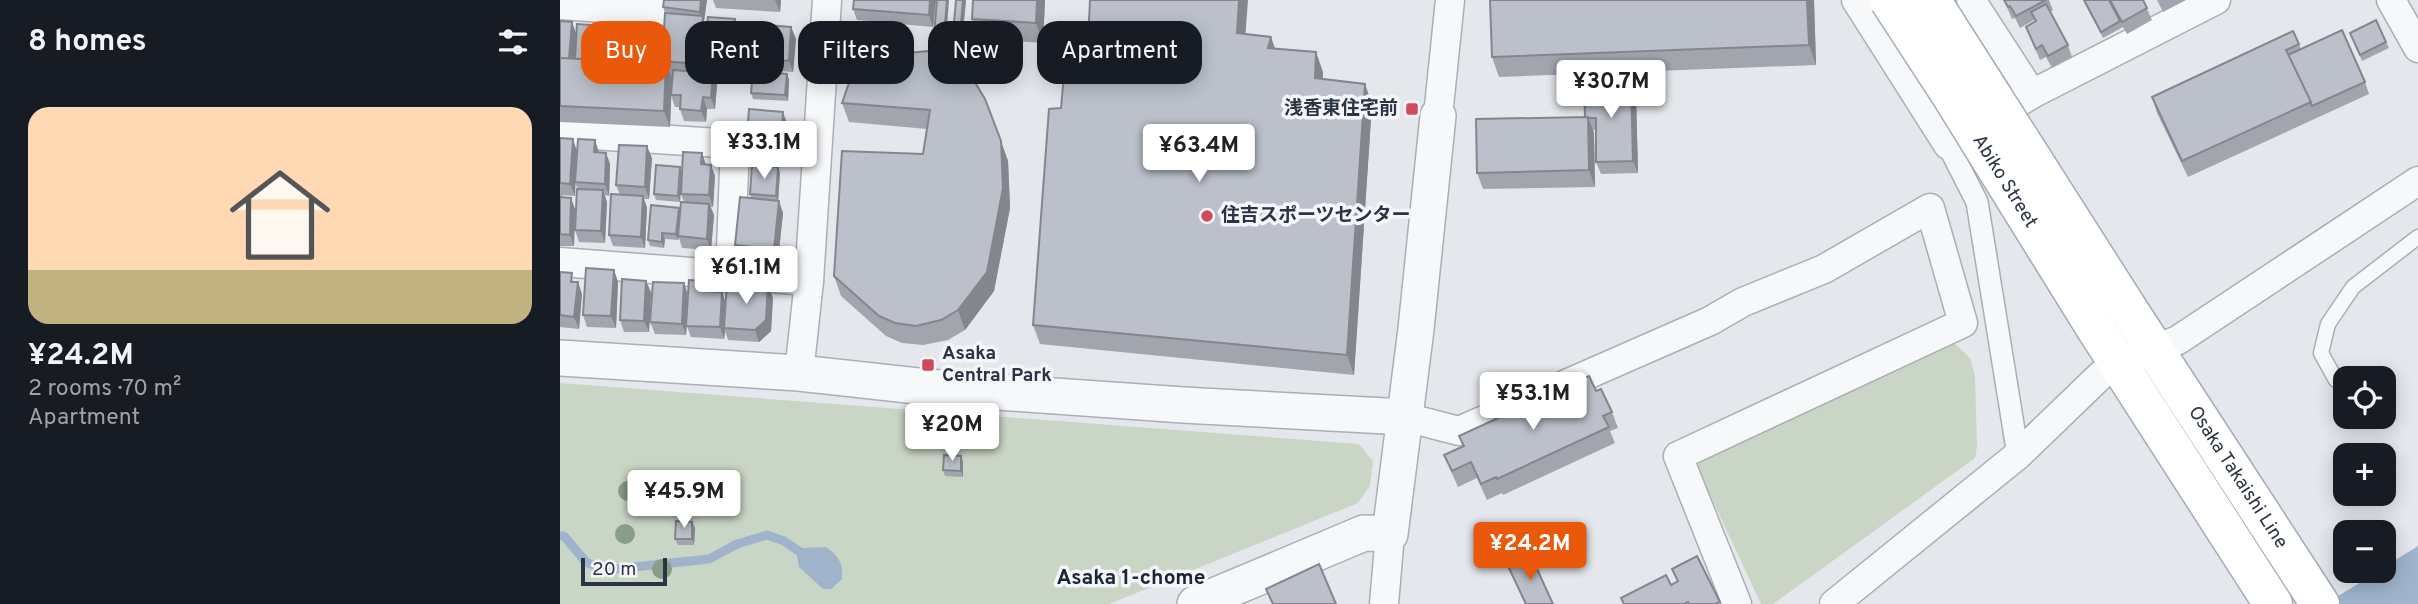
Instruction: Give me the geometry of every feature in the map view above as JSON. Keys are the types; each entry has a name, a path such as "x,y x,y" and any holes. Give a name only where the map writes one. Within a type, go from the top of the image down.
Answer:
{"main road":[{"name":"Abiko Street","path":"1889,0 2128,380"},
{"name":"Abiko Street","path":"1931,0 2163,362"},
{"name":"Osaka Takaishi Line","path":"2163,362 2320,604"},
{"name":"Osaka Takaishi Line","path":"2128,380 2273,604"}],"street":[{"path":"560,5 659,12 660,0"},
{"path":"799,373 809,281 827,0"},
{"path":"1384,604 1450,0"},
{"path":"1856,0 1948,145 1977,202 2018,455"},
{"path":"1971,0 2032,94"},
{"path":"1948,145 2032,94 2216,0"},
{"path":"2391,0 2418,48"},
{"path":"560,133 735,144 730,275"},
{"path":"1834,604 2018,455 2101,375 2128,380 2163,362 2178,340 2418,181"},
{"path":"560,358 799,373 940,388 1182,405 1405,417 1460,432 1710,321 1743,302 1824,269 1930,208 1963,323 1678,456 1737,604"},
{"path":"560,262 809,281"},
{"path":"1195,604 1364,533 1390,534"}],"lane":[{"path":"2333,375 2321,353 2328,324 2353,288 2418,237"}],"green space":[{"path":"1952,341 1970,358 1975,376 1975,458 1773,604 1761,604 1696,465 1705,456"},
{"path":"560,383 1359,444 1373,461 1370,486 1358,503 1109,604 560,604"}],"water":[{"path":"2418,546 2418,604 2325,604 2359,583 2396,583 2396,560"},
{"path":"826,547 837,557 842,569 842,579 831,589 823,589 799,567 797,556 802,548"}],"building":[{"path":"664,0 701,0 700,12 663,7"},
{"path":"854,0 930,0 929,15 853,9"},
{"path":"937,0 947,0 945,21 935,21"},
{"path":"956,0 963,0 961,21 954,21"},
{"path":"973,0 1037,0 1036,23 972,19"},
{"path":"1090,0 1239,0 1237,33 1271,37 1268,48 1316,52 1315,78 1365,84 1347,355 1033,325 1049,109 1061,108 1063,84 1202,84 1202,21 1089,21"},
{"path":"1490,0 1807,0 1809,45 1492,57"},
{"path":"2004,0 2046,0 2016,16"},
{"path":"2084,0 2109,0 2120,21 2101,32"},
{"path":"2110,0 2143,0 2147,8 2122,22"},
{"path":"2046,4 2068,45 2048,56 2042,45 2036,49 2026,27 2036,21 2031,12"},
{"path":"665,13 703,16 703,21 685,21 685,63 671,62 671,21 664,21"},
{"path":"708,17 735,19 735,21 708,21"},
{"path":"2376,20 2386,42 2360,55 2350,33"},
{"path":"560,21 572,22 569,59 560,58"},
{"path":"577,24 581,24 581,59 575,59"},
{"path":"784,26 791,27 789,61 784,61"},
{"path":"2342,30 2365,82 2312,106 2288,55"},
{"path":"2293,31 2299,44 2286,50 2311,102 2182,161 2152,97"},
{"path":"928,51 928,84 976,84 985,99 1001,141 1003,188 987,272 958,310 941,320 916,326 895,323 879,316 834,276 842,151 923,154 930,110 842,103 849,84 914,84 914,52"},
{"path":"560,58 581,59 581,84 665,84 664,111 560,106"},
{"path":"673,70 685,71 685,84 712,84 711,98 703,97 701,111 680,109 681,95 671,95"},
{"path":"784,74 787,74 785,95 751,93 752,84 784,84"},
{"path":"1631,82 1633,161 1596,162 1596,118 1585,117 1584,83"},
{"path":"749,109 783,112 781,141 747,138"},
{"path":"1588,117 1589,170 1477,173 1476,119"},
{"path":"560,138 573,139 570,184 560,183"},
{"path":"578,139 595,140 594,152 606,153 605,184 575,182"},
{"path":"619,145 647,146 645,187 616,185"},
{"path":"683,152 702,153 701,164 711,165 709,195 681,194"},
{"path":"656,165 680,167 678,196 654,194"},
{"path":"752,165 778,167 776,196 750,194"},
{"path":"577,189 603,190 601,231 575,230"},
{"path":"611,194 643,196 641,237 609,235"},
{"path":"560,197 571,198 570,235 560,234"},
{"path":"740,197 779,201 774,249 735,245"},
{"path":"681,202 709,204 707,239 678,236"},
{"path":"651,205 679,208 676,234 662,233 662,242 648,240"},
{"path":"586,268 614,270 611,316 583,315"},
{"path":"560,272 572,273 571,282 578,282 574,317 560,315"},
{"path":"622,279 646,281 644,321 620,320"},
{"path":"689,280 705,281 704,291 722,292 720,327 686,326"},
{"path":"653,282 684,283 682,324 650,322"},
{"path":"727,283 768,286 766,320 755,330 724,328"},
{"path":"1589,376 1596,391 1601,389 1612,412 1603,416 1609,427 1481,484 1471,462 1452,471 1444,455 1464,446 1459,436"},
{"path":"944,455 961,456 961,471 943,470"},
{"path":"676,521 692,522 692,539 675,539"},
{"path":"1531,556 1553,604 1526,604 1508,566"},
{"path":"1697,556 1720,602 1624,604 1621,598 1666,575 1671,585 1678,581 1672,569"},
{"path":"1319,564 1336,604 1273,604 1266,589"}],"waterway":[{"path":"560,536 564,536 586,562 606,570 709,559 737,544 767,535 784,541 800,552"}],"place":[{"name":"浅香東住宅前","path":"1412,109"},
{"name":"住吉スポーツセンター","path":"1207,216"},
{"name":"Asaka Central Park","path":"928,365"}],"district":[{"name":"Asaka 1-chome","path":"1131,578"}]}
